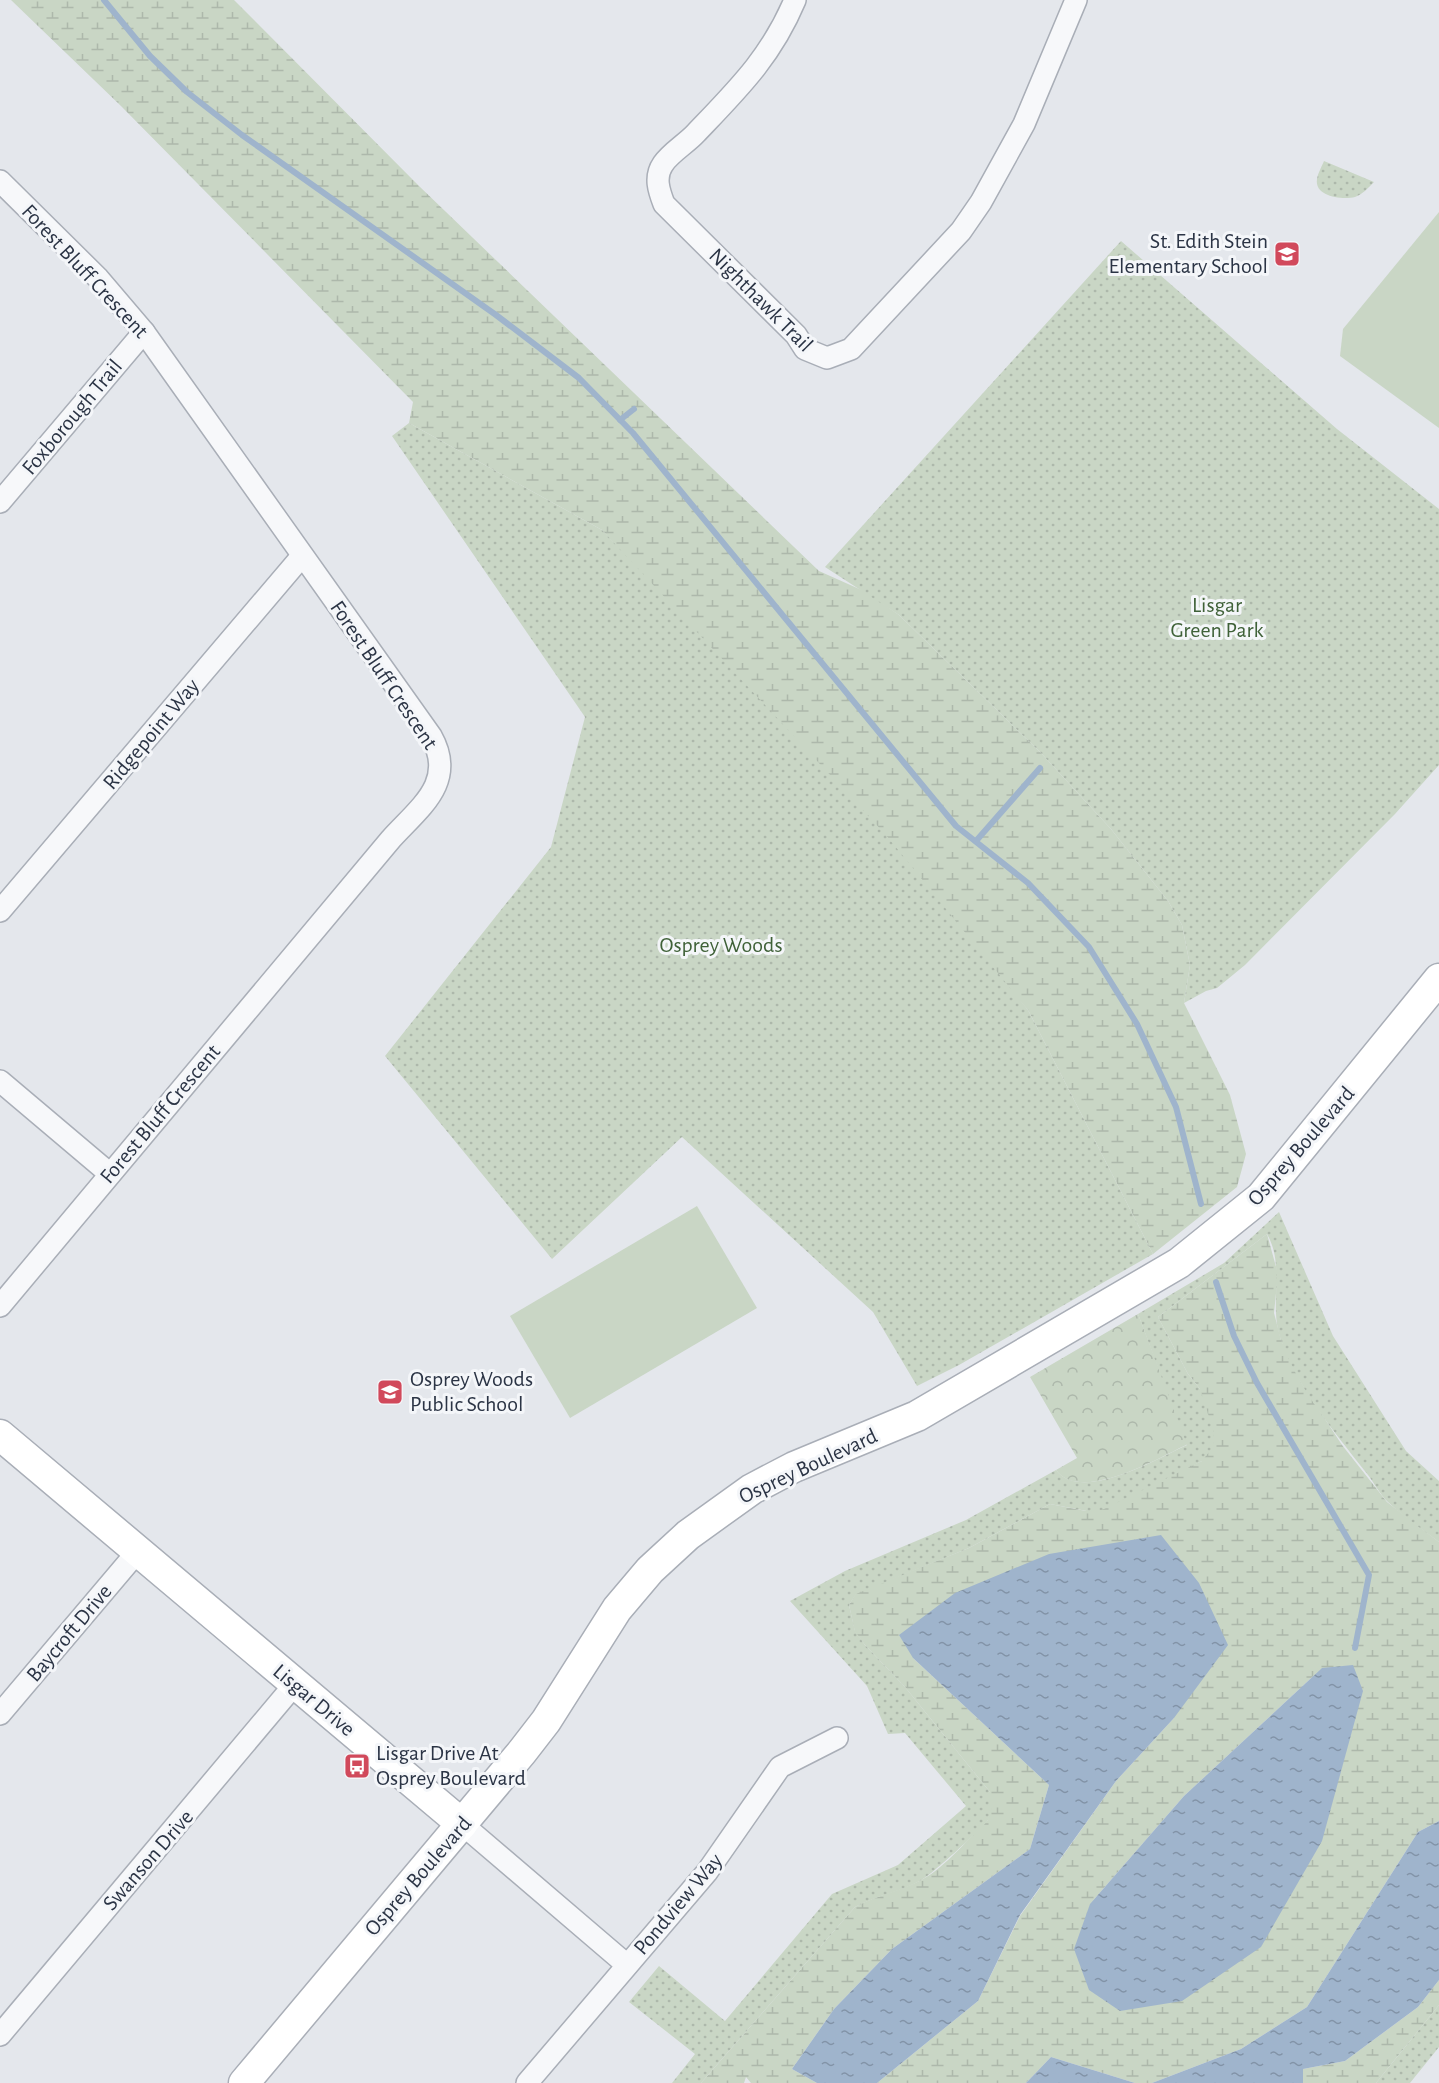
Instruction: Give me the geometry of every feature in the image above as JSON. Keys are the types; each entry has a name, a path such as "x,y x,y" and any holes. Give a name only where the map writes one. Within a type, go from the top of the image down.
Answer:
{"street":[{"name":"Nighthawk Trail","path":"795,0 773,44 757,68 683,148 663,164 658,176 658,190 664,204 796,335 805,349 827,358 851,349 961,231 1012,148 1077,0"},
{"name":"Forest Bluff Crescent","path":"0,181 98,278 144,332 431,736 441,762 438,783 433,792 383,848 0,1306"},
{"name":"Foxborough Trail","path":"0,502 144,332"},
{"name":"Ridgepoint Way","path":"0,911 302,556"},
{"name":"Osprey Boulevard","path":"244,2083 546,1721 600,1633 632,1590 672,1548 711,1516 773,1478 916,1416 1179,1263 1261,1197 1439,979"},
{"path":"0,1081 110,1174"},
{"name":"Lisgar Drive","path":"0,1435 627,1965"},
{"name":"Baycroft Drive","path":"0,1714 138,1551"},
{"name":"Swanson Drive","path":"0,2035 295,1684"},
{"name":"Pondview Way","path":"527,2083 707,1872 780,1767 837,1738"}],"green space":[{"path":"11,0 234,0 419,186 819,571 866,592 899,615 1040,752 1111,829 1168,901 1182,925 1190,965 1184,1003 1230,1095 1246,1154 1237,1187 1153,1254 1028,1010 602,530 409,423 413,402 121,106"},
{"path":"1324,161 1374,182 1363,193 1355,197 1330,196 1320,190 1317,185"},
{"path":"1439,212 1439,428 1340,356 1343,329"},
{"name":"Lisgar Green Park","path":"1121,241 1337,429 1439,509 1439,765 1395,814 1245,965 1217,988 1206,991 1184,1003 1190,965 1182,925 1168,901 1111,829 1040,752 899,615 825,567"},
{"name":"Osprey Woods","path":"409,423 602,530 886,835 1028,1010 1153,1254 959,1365 917,1386 873,1312 682,1137 552,1259 385,1056 551,847 585,717 392,436"},
{"path":"697,1206 757,1308 570,1418 510,1316"},
{"path":"1279,1212 1333,1336 1406,1451 1439,1481 1439,1542 1385,1499 1317,1408 1297,1375 1277,1327 1275,1260 1273,1247 1267,1234 1158,1317 1188,1374 1200,1389 1214,1432 1213,1447 1202,1461 1104,1509 1092,1512 1050,1504 969,1548 856,1594 849,1605 855,1631 865,1645 905,1687 990,1792 990,1817 968,1841 923,1879 855,1907 701,2083 672,2083 695,2054 629,2002 659,1966 725,2021 832,1894 898,1865 966,1806 905,1733 888,1734 867,1686 790,1601 845,1571 966,1520 1056,1470 1068,1479 1083,1482 1101,1480 1139,1468 1187,1445 1138,1314 1224,1263"},
{"path":"1267,1234 1278,1274 1274,1313 1281,1340 1302,1384 1342,1445 1387,1502 1439,1542 1439,1821 1418,1832 1307,2007 1241,2049 1152,2083 1135,2083 1051,2057 1026,2083 877,2083 978,2001 1020,1916 1116,1781 1174,1718 913,1658 1049,1785 1030,1849 892,1949 834,2009 792,2069 817,2083 751,2083 746,2077 744,2083 701,2083 855,1907 915,1883 931,1874 988,1820 990,1792 905,1687 855,1632 849,1605 856,1593 969,1548 1050,1504 1086,1511 1202,1461 1200,1389 1188,1374 1158,1317","holes":["1322,1668 1090,1904 1184,1796"]},
{"path":"1138,1314 1188,1444 1120,1475 1083,1482 1067,1479 1056,1470 1077,1458 1030,1377"},
{"path":"1439,1980 1439,2005 1376,2083 1303,2083 1303,2069 1345,2061 1418,2007"},
{"path":"1439,2005 1439,2047 1410,2083 1376,2083"}],"water":[{"path":"1161,1535 1199,1583 1228,1645 1174,1718 1116,1781 1020,1915 978,2001 877,2083 817,2083 792,2069 834,2009 892,1949 1030,1849 1049,1785 913,1658 899,1635 955,1593 1049,1554"},
{"path":"1353,1665 1363,1691 1322,1841 1261,1947 1182,2001 1120,2011 1089,1990 1074,1949 1090,1904 1184,1796 1322,1668"},
{"path":"1439,1821 1439,1980 1418,2007 1345,2061 1303,2069 1303,2083 1152,2083 1241,2049 1307,2007 1418,1832"},
{"path":"1051,2057 1135,2083 1026,2083"}],"waterway":[{"path":"104,0 150,56 187,92 242,135 496,315 579,378 633,433 956,826 1028,883 1089,947 1137,1024 1176,1107 1201,1204"},
{"path":"620,420 634,409"},
{"path":"976,841 1040,768"},
{"path":"1216,1282 1234,1336 1257,1383 1369,1575 1355,1648"}],"place":[{"name":"St. Edith Stein Elementary School","path":"1287,254"},
{"name":"Osprey Woods Public School","path":"390,1392"},
{"name":"Lisgar Drive At Osprey Boulevard","path":"357,1766"}]}
